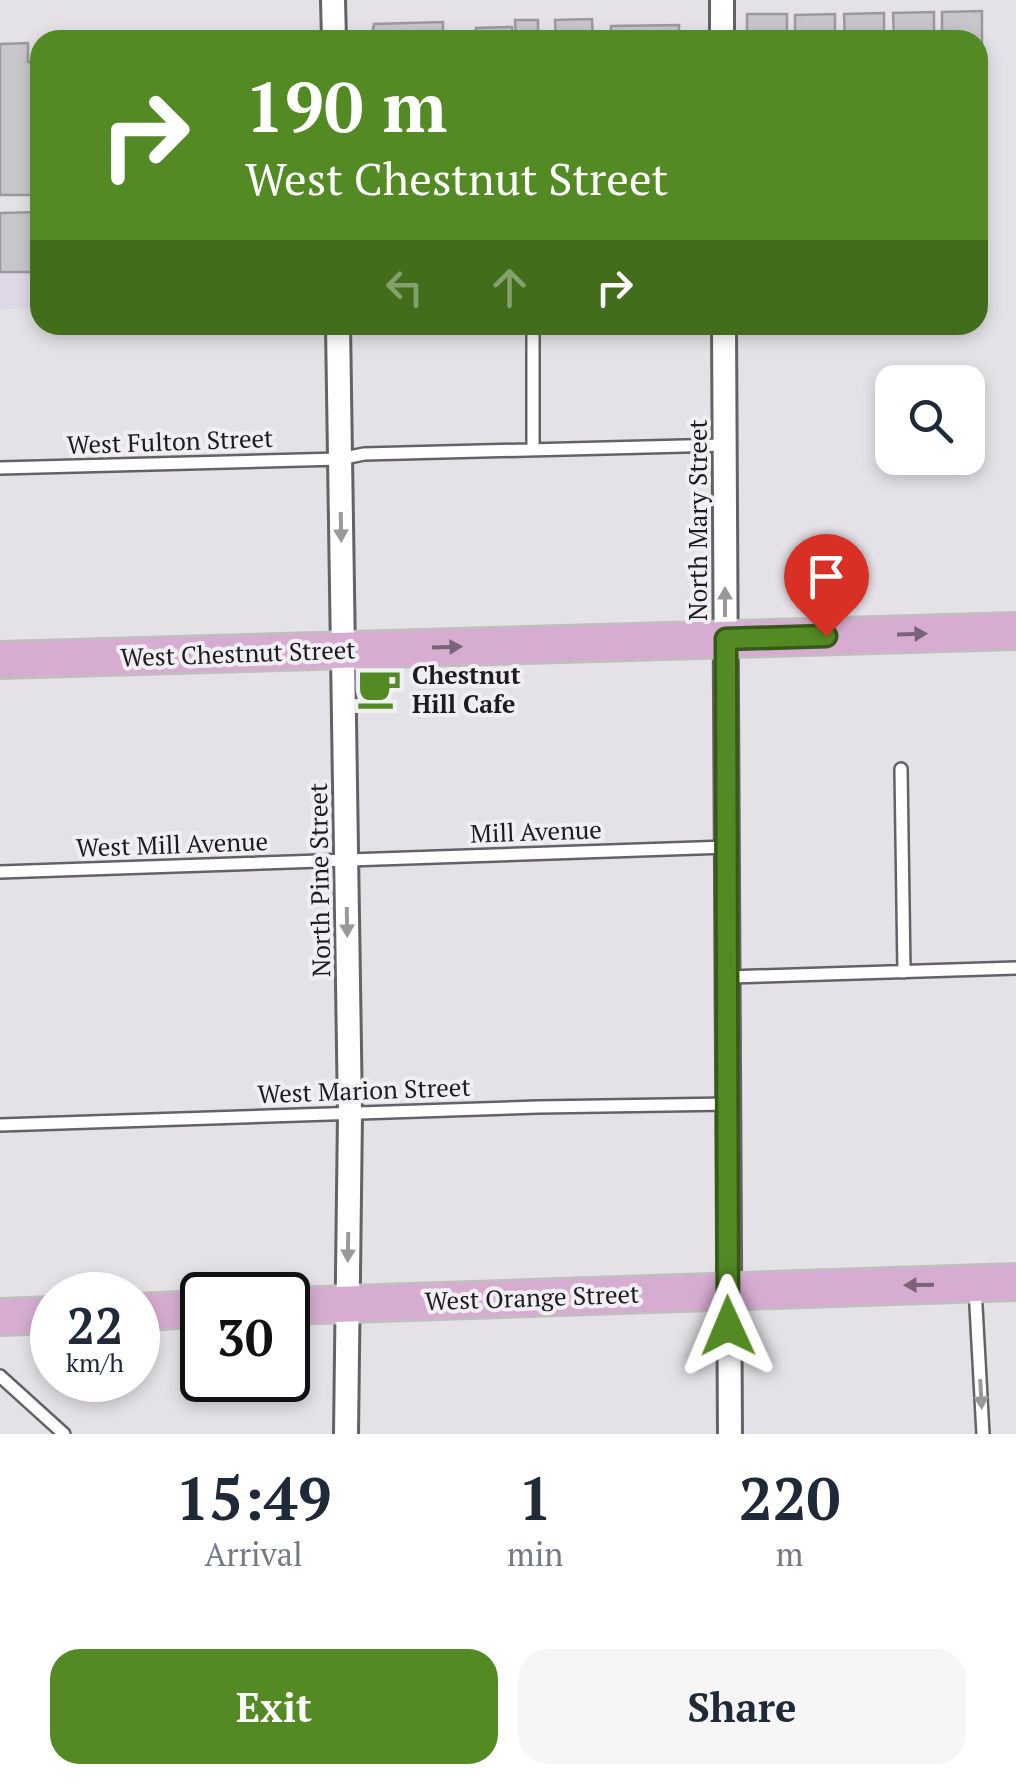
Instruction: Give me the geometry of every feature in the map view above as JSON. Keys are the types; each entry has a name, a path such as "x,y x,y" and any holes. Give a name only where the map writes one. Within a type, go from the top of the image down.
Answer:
{"main road":[{"name":"West Chestnut Street","path":"0,660 1016,631"},
{"name":"West Orange Street","path":"310,1305 1016,1282"},
{"path":"0,1317 30,1316"}],"street":[{"path":"333,0 334,30"},
{"path":"722,0 722,30"},
{"name":"North Pine Street","path":"338,335 350,1114 346,1434"},
{"name":"North Mary Street","path":"724,335 730,1434"}],"lane":[{"path":"532,335 533,448"},
{"name":"West Fulton Street","path":"0,468 340,459 364,454 533,448 724,445"},
{"path":"902,769 904,972"},
{"name":"Mill Avenue","path":"346,861 727,847"},
{"name":"West Mill Avenue","path":"0,872 346,861"},
{"path":"728,978 1016,968"},
{"name":"West Marion Street","path":"0,1125 538,1106 730,1104"},
{"path":"975,1284 983,1434"},
{"path":"0,1376 64,1434"}],"shaded area":[{"path":"30,212 30,308 0,309 0,213"}],"building":[{"path":"982,11 982,30 942,30 942,12"},
{"path":"934,12 934,30 894,30 893,13"},
{"path":"884,13 884,30 845,30 844,14"},
{"path":"747,14 787,14 787,30 747,30"},
{"path":"835,14 835,30 795,30 795,15"},
{"path":"592,19 593,30 556,30 555,20"},
{"path":"515,20 538,20 538,30 516,30"},
{"path":"443,22 443,30 373,30 374,24"},
{"path":"679,25 679,30 611,30 611,26"},
{"path":"512,27 512,30 476,30"},
{"path":"28,43 30,195 0,195 0,44"},
{"path":"30,212 30,272 0,272 0,213"}],"place":[{"name":"Chestnut Hill Cafe","path":"379,688"}],"route":[{"path":"728,1326 726,639 826,636"}]}
